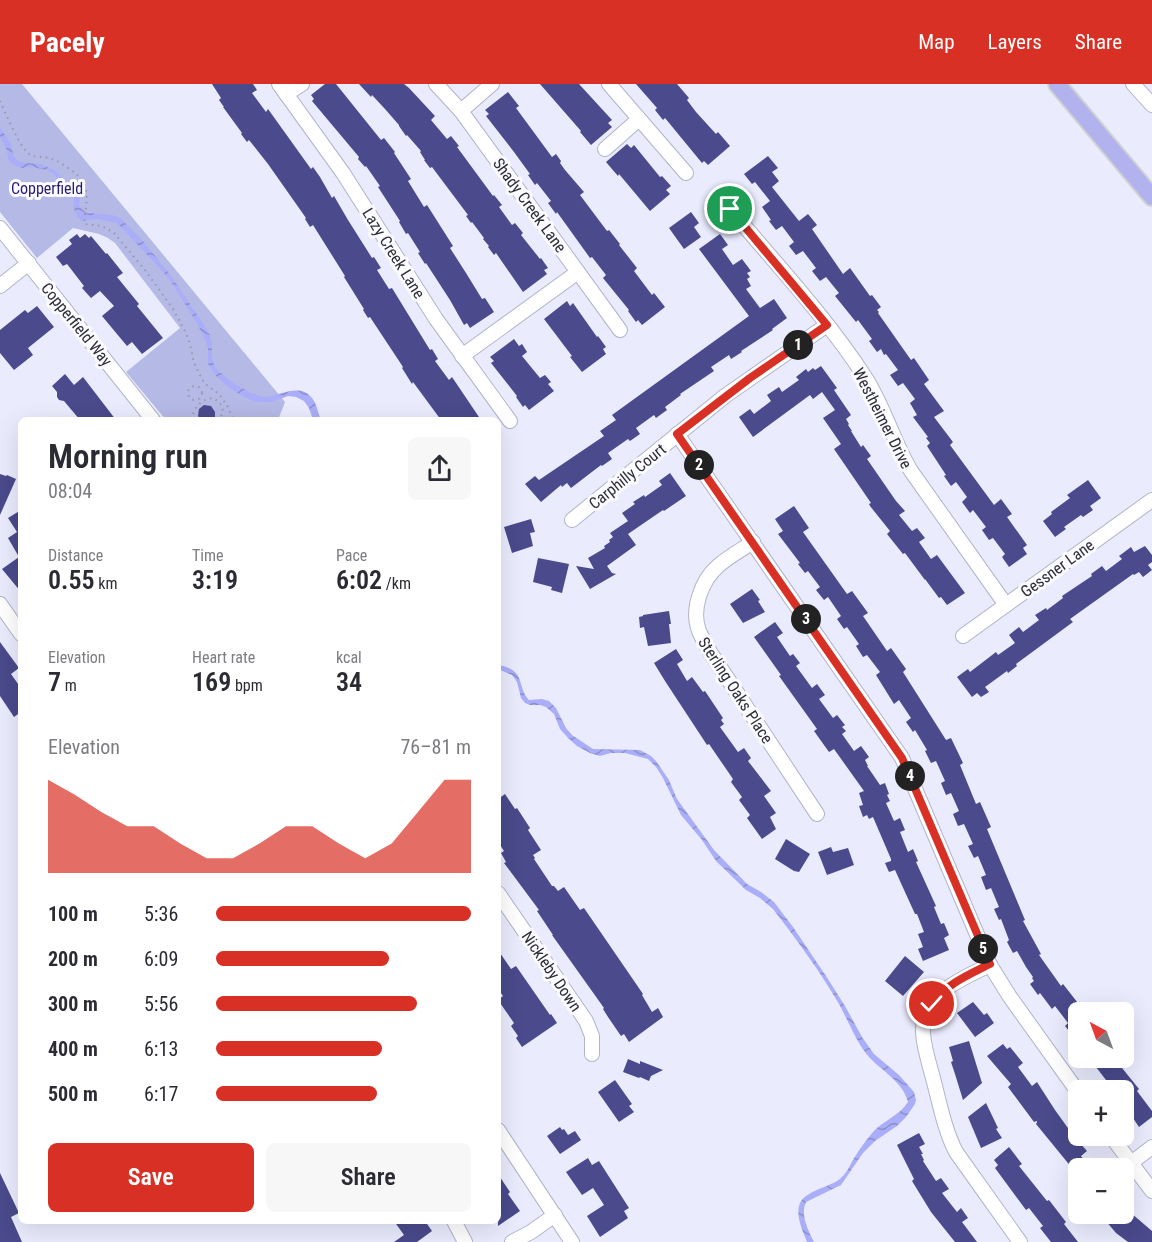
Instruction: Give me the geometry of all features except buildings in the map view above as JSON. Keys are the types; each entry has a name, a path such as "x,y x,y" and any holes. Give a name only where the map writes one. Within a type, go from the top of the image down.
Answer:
{"main road":[{"path":"1057,84 1152,197"}],"street":[{"path":"282,89 302,84"},
{"name":"Shady Creek Lane","path":"436,84 461,111 620,330"},
{"path":"461,111 492,84"},
{"path":"609,84 686,173"},
{"path":"1133,84 1152,105"},
{"name":"Lazy Creek Lane","path":"282,89 343,173 436,319 510,421"},
{"path":"605,148 639,118"},
{"name":"Westheimer Drive","path":"730,209 846,349 872,388 899,451 911,471 1006,605"},
{"name":"Copperfield Way","path":"0,228 151,417"},
{"path":"0,286 28,263"},
{"path":"462,356 578,272"},
{"name":"Carphilly Court","path":"572,520 750,378 827,325"},
{"path":"677,434 902,758 990,964 1010,997 1069,1080"},
{"name":"Gessner Lane","path":"963,636 1152,500"},
{"name":"Sterling Oaks Place","path":"753,542 724,561 709,576 698,597 696,621 710,652 817,814"},
{"path":"0,604 18,630"},
{"name":"Nickleby Down","path":"501,897 586,1021 592,1036 592,1054"},
{"path":"990,964 957,980 935,998 926,1018 923,1036 951,1144 1020,1242"},
{"path":"501,1134 572,1242"},
{"path":"1134,1161 1152,1147"},
{"path":"1134,1167 1152,1191"},
{"path":"512,1242 555,1215"},
{"path":"456,1224 465,1242"}],"path":[{"path":"0,101 13,129 28,153 57,161 80,176 87,188 84,224 102,226 114,233 125,244 158,288 186,333 194,363 204,383 219,394 232,417"},
{"path":"196,386 200,389 202,394 198,399 194,400 189,397 190,387 196,386"},
{"path":"215,399 219,394"},
{"path":"198,399 201,403"},
{"path":"193,417 194,410 201,403 208,399 215,399 223,410 221,417"}],"green space":[{"name":"Copperfield","path":"0,84 22,84 285,402 279,417 164,417 126,372 180,328 115,243 99,234 73,228 37,258 0,212"}],"water":[{"path":"0,127 11,144 16,160 41,164 57,172 63,180 79,189 79,206 86,213 116,216 142,240 169,273 206,328 210,335 213,361 220,372 238,386 259,396 270,396 289,391 307,393 315,403 320,417 312,417 304,401 296,397 288,396 272,402 253,401 227,386 215,375 208,364 208,347 198,325 170,280 155,263 117,223 98,219 81,221 74,209 74,190 60,183 54,174 47,170 33,167 21,168 12,164 0,136"},
{"path":"501,666 507,667 517,675 529,700 549,701 556,708 572,735 593,749 640,750 656,761 669,780 677,799 714,850 747,884 774,902 826,976 874,1054 899,1075 914,1092 915,1104 906,1117 863,1153 841,1185 806,1202 804,1217 814,1242 807,1242 798,1215 799,1206 806,1196 843,1176 873,1132 904,1107 908,1102 902,1088 864,1051 824,979 773,909 746,890 716,861 681,815 656,767 648,759 625,753 600,756 577,746 560,729 554,714 546,707 525,703 512,675 501,670"}],"route":[{"path":"730,209 827,325 750,378 677,434 902,758 990,964 957,980 935,998 932,1004"}]}
